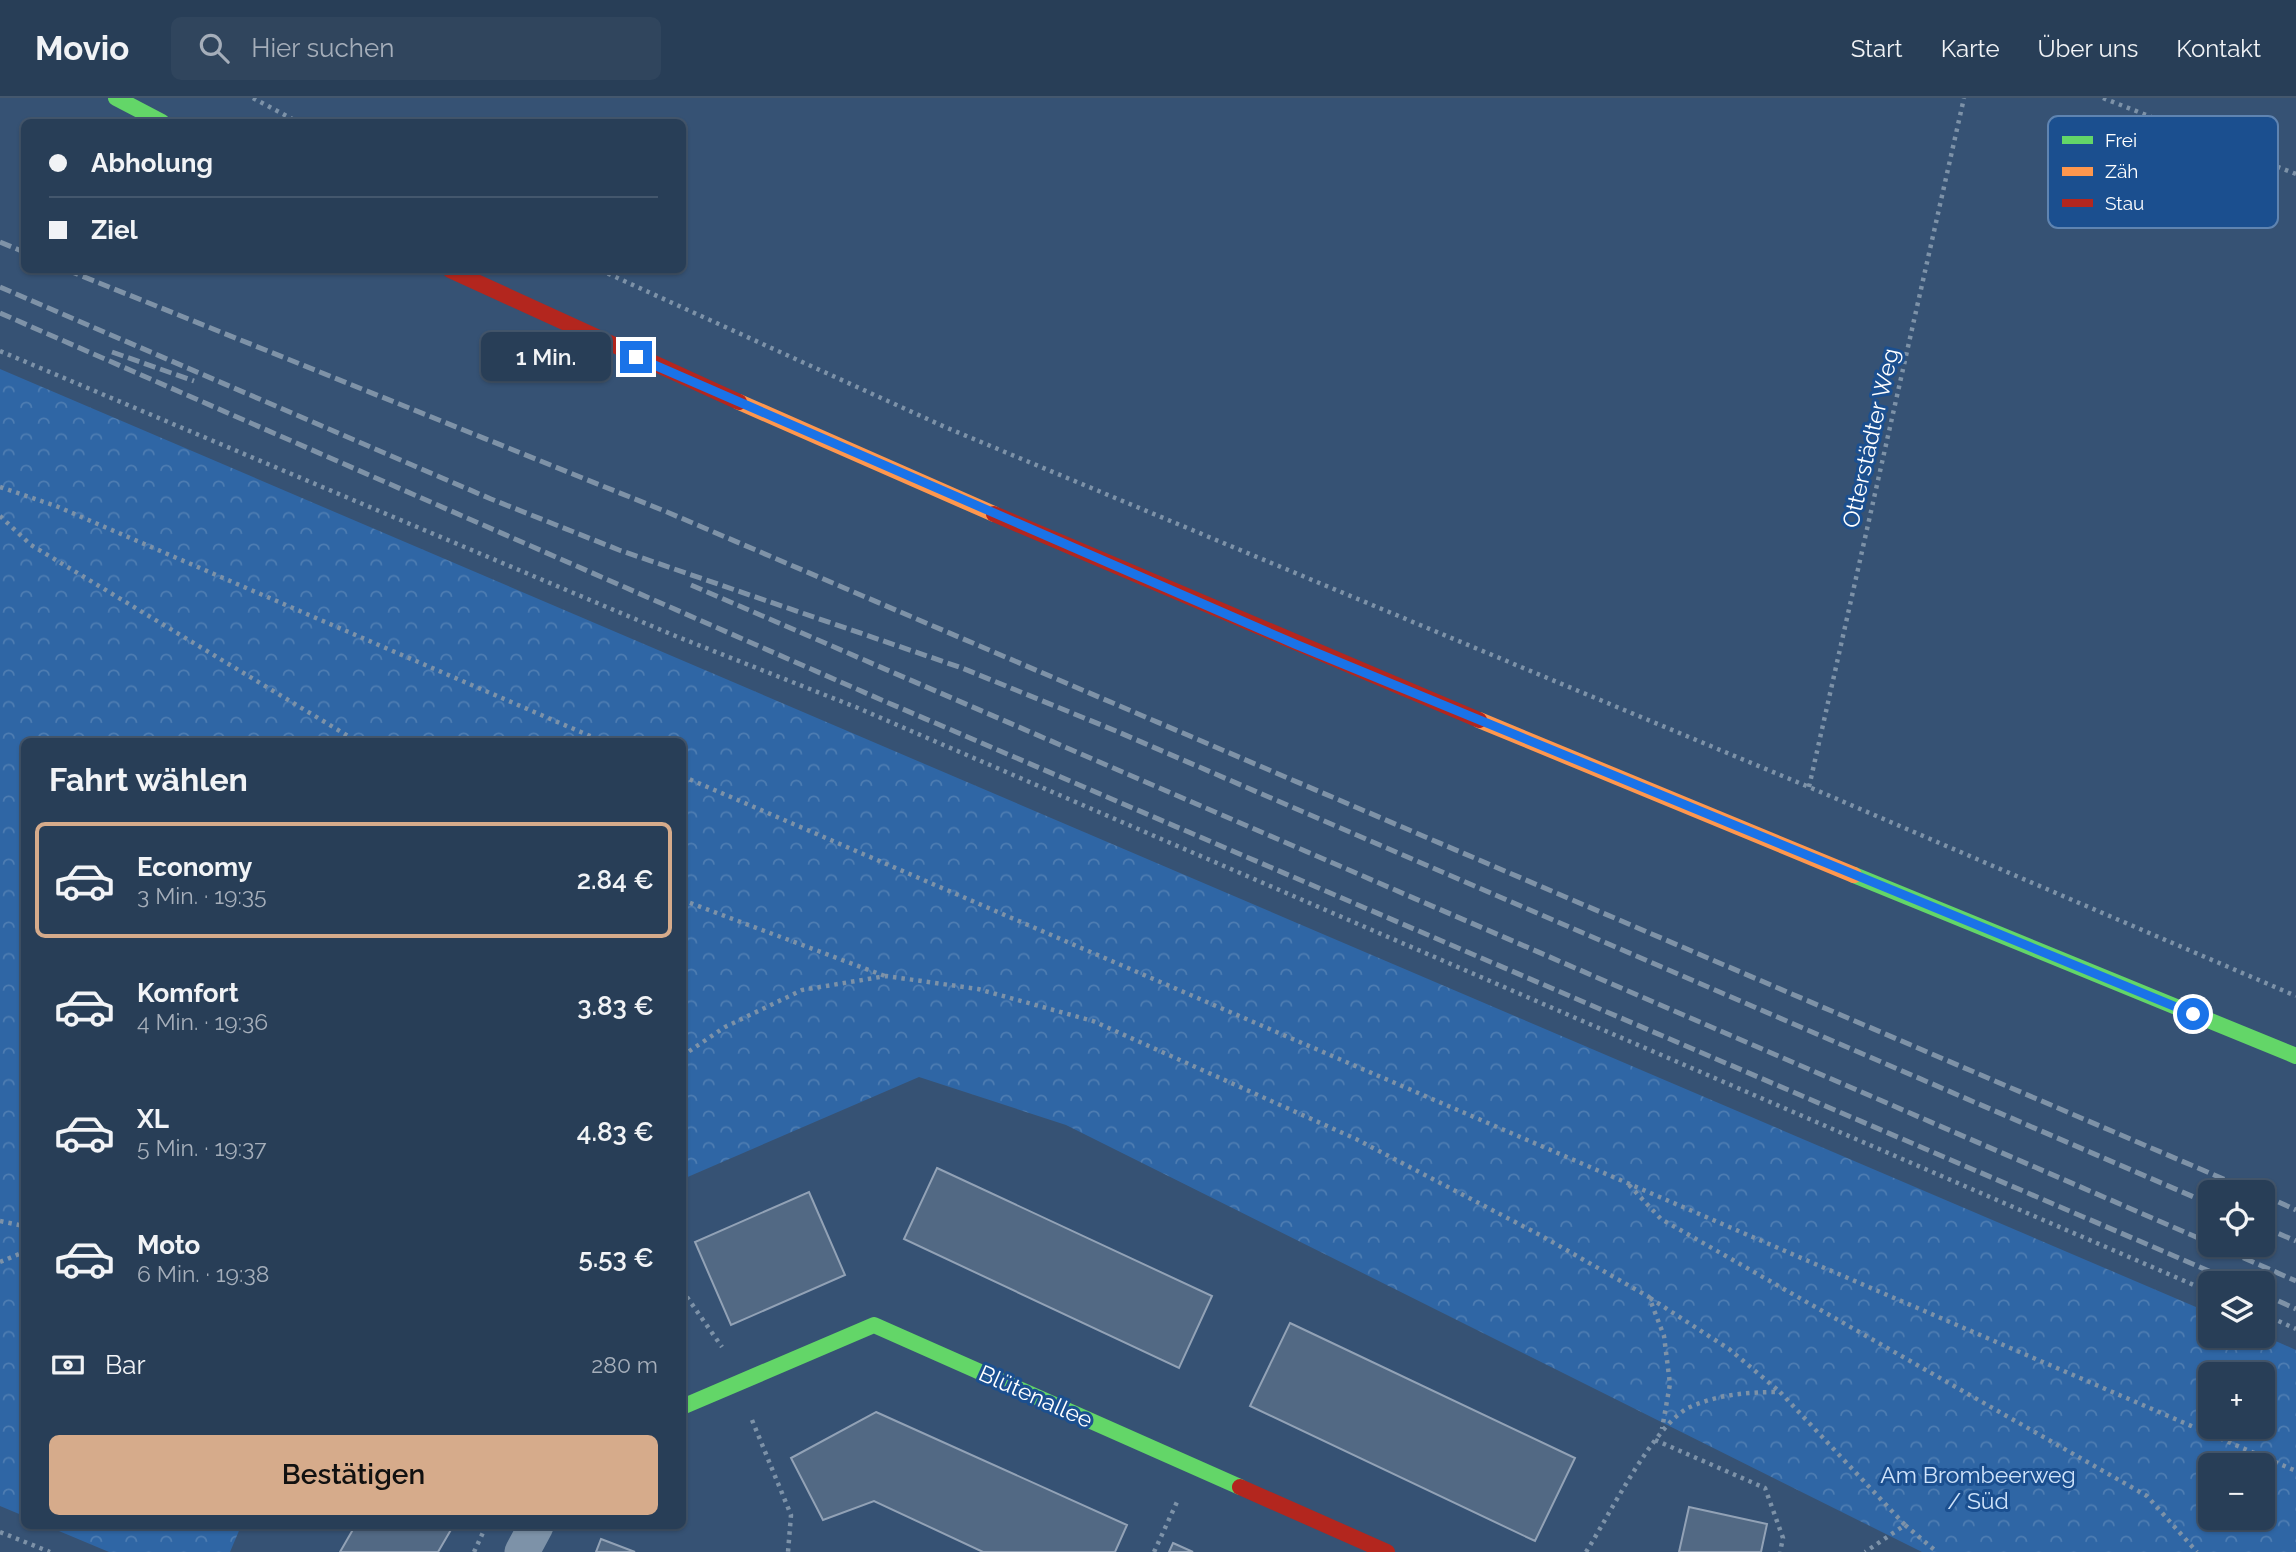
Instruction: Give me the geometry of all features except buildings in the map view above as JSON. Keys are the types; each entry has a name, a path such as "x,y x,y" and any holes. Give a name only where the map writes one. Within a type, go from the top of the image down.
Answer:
{"main road":[{"path":"116,98 156,119"},
{"path":"456,273 706,389 1184,597 2296,1056"},
{"name":"Blütenallee","path":"686,1405 874,1325 1387,1552"}],"street":[{"path":"522,1552 534,1529"}],"path":[{"path":"253,98 292,119"},
{"name":"Otterstädter Weg","path":"1809,787 1964,98"},
{"path":"2103,98 2149,116"},
{"path":"2278,167 2296,174"},
{"path":"607,273 945,427 1809,787 2296,996"},
{"path":"0,351 673,635 858,708 2198,1287"},
{"path":"0,487 56,506 595,738"},
{"path":"0,516 31,545 351,738"},
{"path":"686,778 2296,1471"},
{"path":"686,901 886,976 978,989 1093,1021 1356,1139 1540,1235 1649,1297 1729,1349 1780,1392 1905,1525 1937,1552"},
{"path":"686,1053 725,1027 802,990 886,976"},
{"path":"1625,1181 1661,1219 2147,1496 2197,1552"},
{"path":"0,1222 21,1226"},
{"path":"0,1262 21,1253"},
{"path":"686,1296 723,1349"},
{"path":"1649,1297 1664,1336 1671,1384 1662,1429"},
{"path":"2275,1319 2296,1329"},
{"path":"737,1384 791,1514 788,1552"},
{"path":"1587,1552 1662,1429 1688,1408 1736,1392 1780,1392"},
{"path":"1655,1440 1765,1488 1783,1538 1780,1552"},
{"path":"1154,1552 1193,1464"},
{"path":"1865,1552 1905,1525"},
{"path":"474,1552 485,1529"},
{"path":"0,1532 50,1552"}],"green space":[{"name":"Am Brombeerweg / Süd","path":"0,369 2198,1308 2198,1348 2275,1348 2275,1341 2296,1350 2296,1552 1922,1552 1066,1125 919,1077 686,1178 686,738 21,738 21,1515 0,1506"},
{"path":"54,1529 240,1529 230,1552 109,1552"}],"railway":[{"path":"0,242 21,251"},
{"path":"74,273 667,512 2226,1180"},
{"path":"0,287 491,499 619,550 962,668 1116,731 2198,1199"},
{"path":"0,313 884,701 2209,1271"},
{"path":"112,352 194,381"},
{"path":"691,585 2198,1238"},
{"path":"2275,1200 2296,1210"},
{"path":"2275,1232 2296,1241"},
{"path":"2242,1257 2296,1281"},
{"path":"2275,1299 2296,1309"}],"traffic: fast":[{"path":"116,98 156,119"},
{"path":"1854,875 2296,1056"},
{"path":"686,1405 874,1325 1240,1487"}],"traffic: slow":[{"path":"739,402 994,514"},
{"path":"1479,720 1854,875"}],"traffic: jam":[{"path":"457,273 739,402"},
{"path":"994,514 1479,720"},
{"path":"1240,1487 1387,1552"}],"route":[{"path":"636,357 1295,644 2193,1014"}]}
